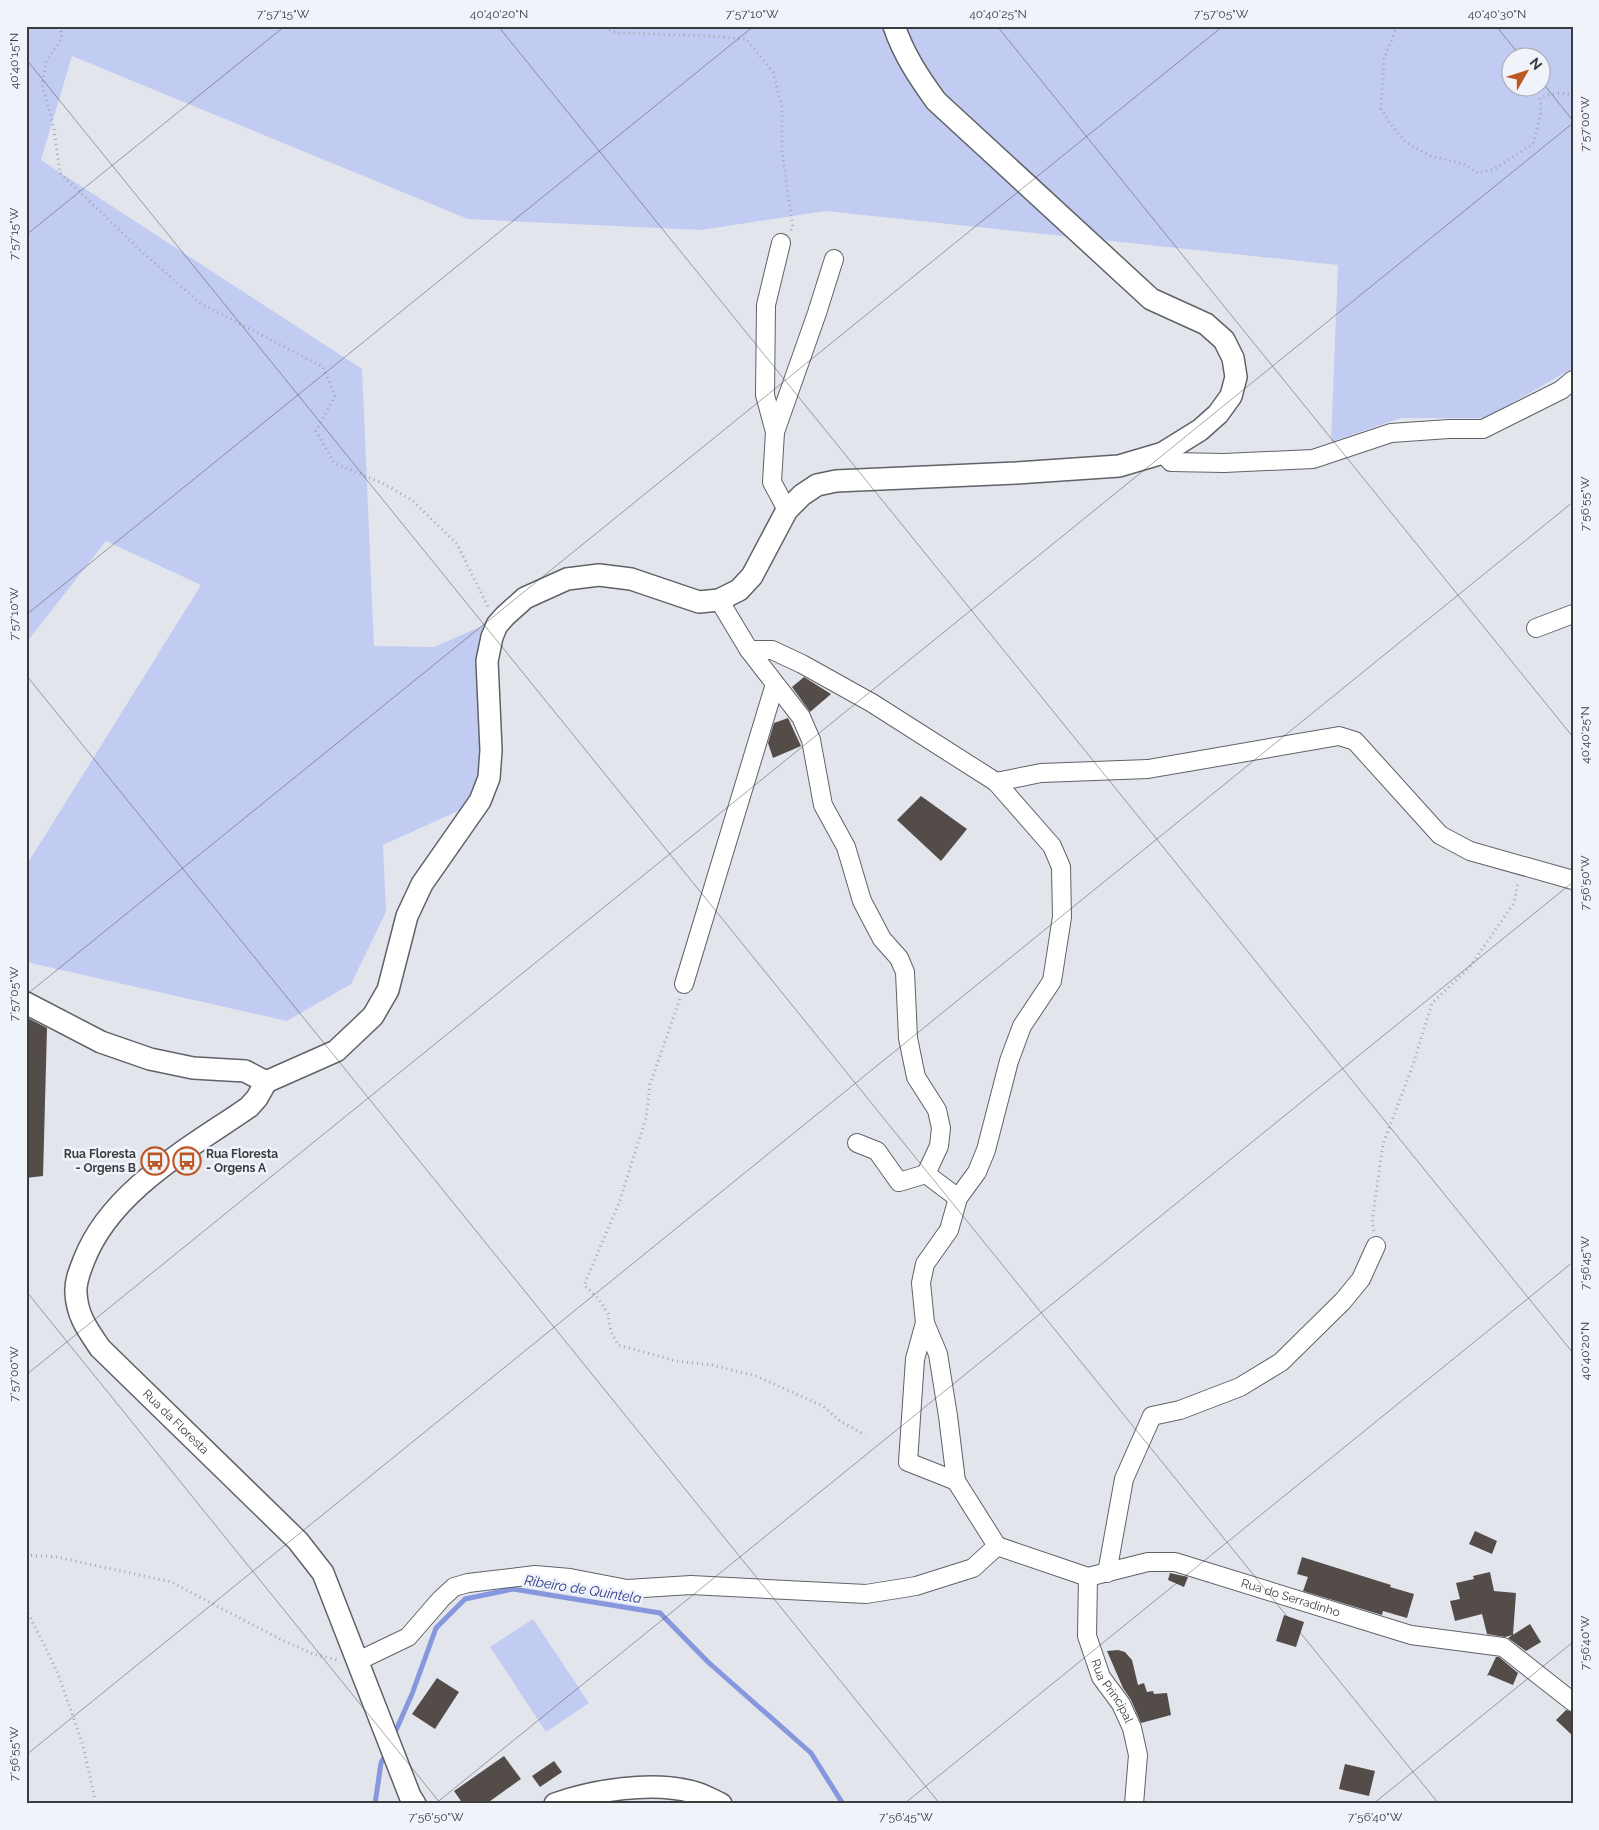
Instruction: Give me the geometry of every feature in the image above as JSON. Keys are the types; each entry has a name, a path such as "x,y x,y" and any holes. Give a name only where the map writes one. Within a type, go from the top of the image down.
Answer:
{"street":[{"path":"26,1003 102,1042 150,1059 193,1068 245,1070 266,1082 336,1051 372,1016 388,990 407,916 422,884 480,801 489,778 492,750 486,661 497,625 525,598 567,579 599,575 631,579 699,602 719,600 739,590 752,576 786,510 802,495 817,485 836,481 1016,473 1119,466 1163,453 1200,430 1218,414 1231,396 1236,377 1233,358 1224,340 1206,324 1150,299 936,101 902,49 894,26"},
{"path":"775,432 765,396 766,305 782,243"},
{"path":"786,510 772,482 775,432 834,259"},
{"path":"1163,453 1171,462 1224,463 1313,459 1391,433 1449,429 1483,430 1561,390 1573,380"},
{"path":"719,600 749,650 801,717 812,740 822,805 846,848 862,901 882,939 899,958 905,972 908,1038 916,1077 937,1110 941,1128 939,1146 926,1174 899,1182 877,1151 857,1143"},
{"path":"1536,628 1573,614"},
{"path":"749,650 772,650 802,664 872,703 996,782 1052,846 1061,867 1062,917 1052,980 1022,1026 1009,1060 986,1150 977,1172 958,1198 949,1230 925,1264 921,1283 925,1323 938,1354 956,1481 997,1546 1088,1578"},
{"path":"684,984 775,684"},
{"path":"996,782 1041,773 1148,769 1339,736 1355,741 1440,835 1470,851 1573,880"},
{"name":"Rua da Floresta","path":"266,1082 257,1098 249,1107 142,1182 114,1212 91,1242 78,1274 75,1292 81,1320 100,1348 298,1541 323,1573 410,1796 415,1804"},
{"path":"926,1174 958,1198"},
{"path":"1107,1573 1124,1479 1152,1416 1180,1410 1240,1387 1281,1362 1343,1301 1361,1279 1376,1246"},
{"path":"925,1323 915,1359 908,1462 956,1481"},
{"path":"358,1661 408,1637 454,1587 468,1583 534,1575 570,1578 627,1590 691,1585 866,1594 916,1586 972,1568 997,1546"},
{"name":"Rua do Serradinho","path":"1088,1578 1148,1562 1175,1562 1411,1635 1503,1647 1573,1702"},
{"name":"Rua Principal","path":"1088,1578 1087,1636 1101,1677 1121,1704 1132,1728 1138,1755 1134,1804"},
{"path":"555,1804 568,1799 618,1790 664,1787 693,1792 721,1804"}],"path":[{"path":"60,26 62,38 46,62 42,84 54,128 60,173 140,250 200,303 323,367 335,396 316,431 334,463 382,483 412,500 458,544 497,625"},
{"path":"600,26 617,33 746,39 773,72 782,107 782,152 793,228 782,243"},
{"path":"1397,26 1384,59 1381,109 1405,142 1431,156 1464,164 1478,173 1494,169 1514,158 1533,144 1541,113 1540,98 1549,94 1564,93 1573,95"},
{"path":"1376,1246 1372,1222 1383,1144 1413,1065 1432,1002 1469,968 1514,903 1523,866"},
{"path":"684,984 650,1084 646,1118 619,1203 584,1285 598,1299 608,1314 611,1332 618,1345 676,1361 712,1365 756,1376 823,1406 840,1421 865,1435"},
{"path":"26,1555 57,1557 171,1582 304,1650 334,1660 358,1661"},
{"path":"26,1609 57,1672 83,1745 96,1804"}],"shaded area":[{"path":"26,26 1573,26 1573,368 1486,418 1401,418 1331,442 1338,265 825,211 701,230 468,219 72,56 41,160 362,369 374,646 434,647 505,616 497,625 480,801 383,845 386,912 351,984 287,1021 26,962 26,866 201,585 106,541 26,643"},
{"path":"533,1619 589,1703 546,1732 490,1647"}],"building":[{"path":"804,677 831,694 810,712 792,687"},
{"path":"788,718 801,746 773,758 768,743 774,723"},
{"path":"921,796 967,829 941,861 897,820"},
{"path":"26,1017 47,1028 43,1176 26,1178"},
{"path":"1475,1531 1497,1541 1492,1554 1469,1544"},
{"path":"1302,1557 1414,1594 1407,1618 1383,1611 1382,1615 1303,1591 1308,1577 1297,1574"},
{"path":"1490,1572 1494,1591 1516,1593 1513,1635 1505,1637 1487,1634 1482,1614 1455,1621 1450,1601 1460,1599 1456,1583 1474,1579 1473,1576"},
{"path":"1170,1573 1188,1577 1184,1587 1168,1580"},
{"path":"1284,1615 1304,1622 1296,1647 1276,1641"},
{"path":"1530,1624 1541,1642 1526,1651 1508,1638"},
{"path":"1118,1650 1125,1652 1132,1660 1138,1685 1144,1683 1147,1692 1153,1691 1154,1694 1167,1693 1171,1715 1141,1723 1107,1651"},
{"path":"1496,1657 1499,1657 1518,1673 1513,1685 1489,1675 1487,1676"},
{"path":"437,1678 459,1692 435,1729 412,1714"},
{"path":"1566,1710 1573,1712 1573,1736 1556,1720"},
{"path":"504,1756 521,1779 486,1804 463,1804 454,1791"},
{"path":"554,1761 562,1772 540,1787 532,1776"},
{"path":"1345,1764 1375,1771 1369,1796 1339,1789"}],"waterway":[{"name":"Ribeiro de Quintela","path":"393,1737 412,1694 436,1628 465,1599 513,1589 660,1613 708,1662 811,1753 843,1804"},
{"name":"Ribeiro de Quintela","path":"375,1804 381,1763 386,1754"}],"place":[{"name":"Rua Floresta - Orgens B","path":"155,1161"},
{"name":"Rua Floresta - Orgens A","path":"187,1161"}]}
